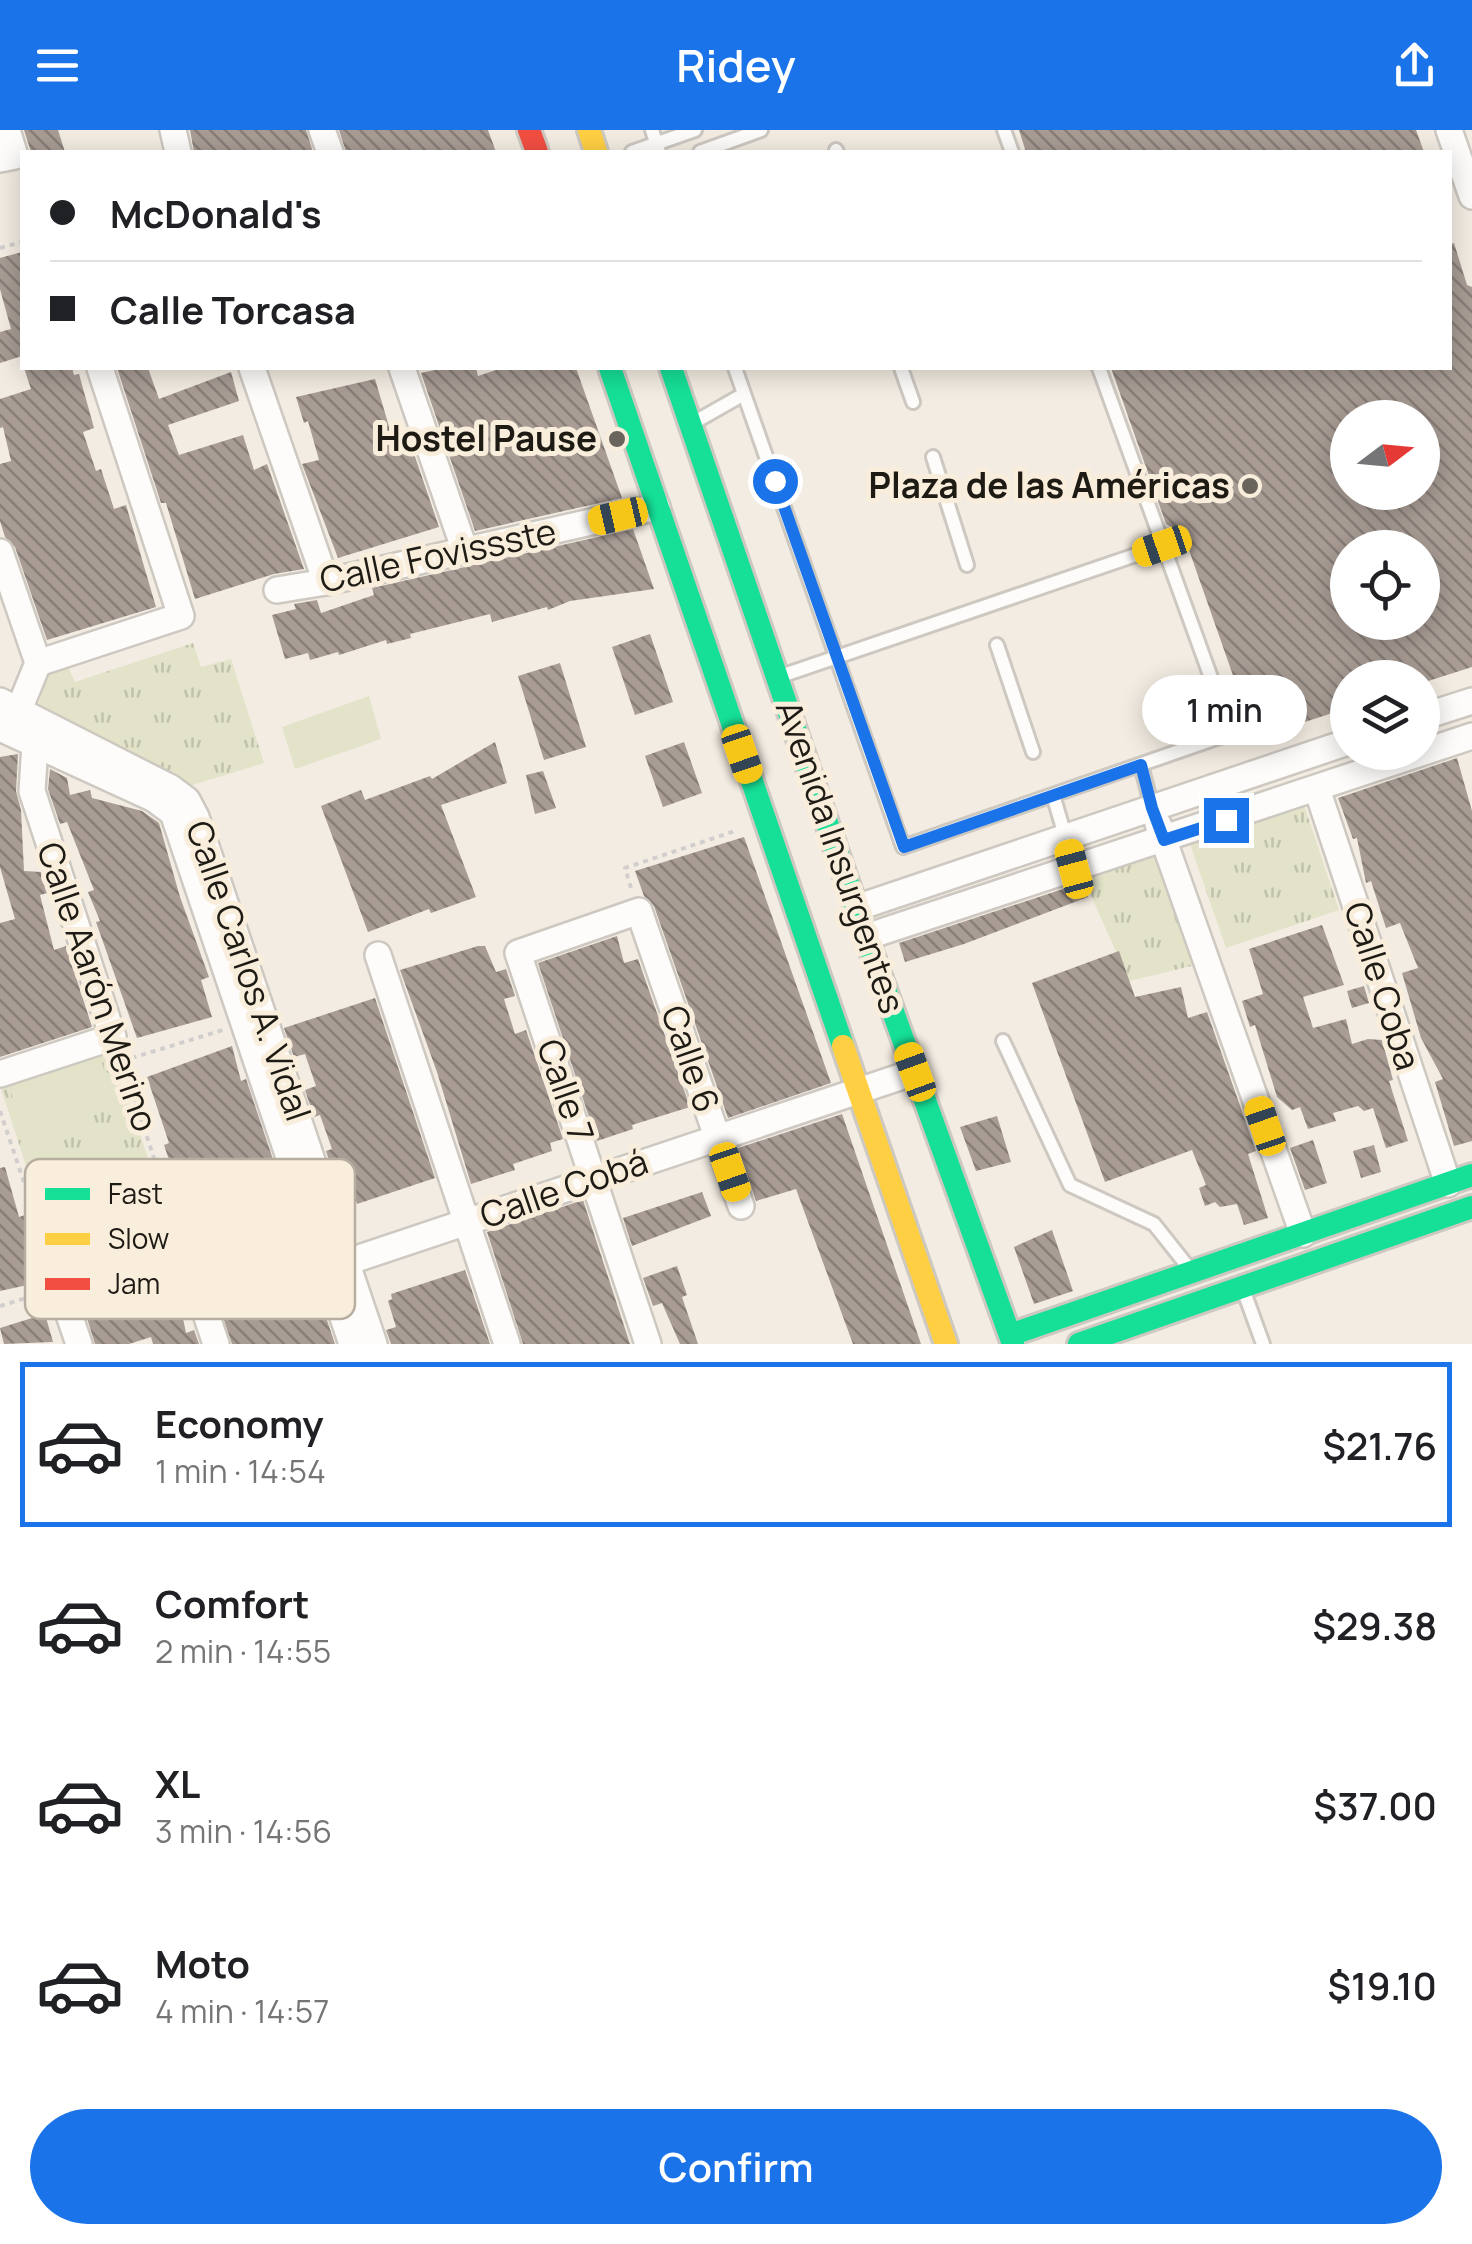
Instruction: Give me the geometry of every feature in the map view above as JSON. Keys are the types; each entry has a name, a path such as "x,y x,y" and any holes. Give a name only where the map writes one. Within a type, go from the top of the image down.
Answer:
{"main road":[{"name":"Avenida Insurgentes","path":"611,370 946,1344"},
{"name":"Avenida Insurgentes","path":"672,370 866,938 1011,1340"},
{"path":"986,1344 1011,1340 1460,1179"},
{"path":"1079,1344 1472,1207"}],"street":[{"path":"7,130 8,157"},
{"path":"1449,130 1472,196"},
{"path":"0,552 38,664 181,616 101,370"},
{"path":"253,370 326,582"},
{"path":"403,370 464,551"},
{"name":"Calle Fovissste","path":"276,590 657,507"},
{"name":"Calle Aarón Merino","path":"38,664 17,722 32,792 113,1036"},
{"path":"1440,711 1472,700"},
{"name":"Calle Carlos A. Vidal","path":"17,722 172,813 289,1159"},
{"name":"Calle Carlos A. Vidal","path":"17,722 172,788 188,800 303,1159"},
{"path":"866,938 1472,736"},
{"path":"856,908 1330,748"},
{"name":"Calle Coba","path":"1318,789 1460,1179"},
{"path":"1152,808 1303,1234"},
{"name":"Calle 6","path":"518,953 639,912 741,1206"},
{"name":"Calle 7","path":"518,953 648,1344"},
{"path":"378,955 507,1344"},
{"path":"0,1074 113,1036"},
{"name":"Calle Cobá","path":"355,1260 915,1072"},
{"name":"Calle Carlos A. Vidal","path":"355,1304 374,1344"},
{"path":"70,1319 78,1344"},
{"path":"207,1319 216,1344"},
{"name":"Calle Carlos A. Vidal","path":"347,1319 352,1344"}],"lane":[{"path":"656,142 696,130"},
{"path":"706,150 761,130"},
{"path":"736,370 904,847 1231,733 1100,370"},
{"path":"902,370 913,402"},
{"path":"690,424 744,394"},
{"path":"933,458 967,566"},
{"path":"777,678 1162,546"},
{"path":"996,644 1033,752"},
{"path":"1141,765 1152,808"},
{"path":"1052,795 1074,869"},
{"path":"1003,1041 1070,1185 1154,1224 1192,1272"},
{"path":"1242,1287 1262,1344"}],"path":[{"path":"625,868 765,822"},
{"path":"122,1061 243,1023"},
{"name":"Calle Aarón Merino","path":"113,1036 154,1159"},
{"path":"0,1111 25,1185"},
{"path":"0,1306 25,1298"}],"green space":[{"path":"193,643 201,667 231,659 264,763 189,786 38,706 49,669 67,665 75,682"},
{"path":"369,696 381,739 295,769 282,727"},
{"path":"1304,805 1339,910 1226,948 1190,844"},
{"path":"1160,851 1200,964 1129,981 1082,875"},
{"path":"109,1045 148,1159 25,1159 25,1162 0,1086"},
{"path":"99,1053 114,1104 25,1135 8,1083"}],"building":[{"path":"24,130 58,130 64,150 30,150"},
{"path":"190,130 306,130 312,150 253,150 194,150"},
{"path":"339,130 488,130 495,150 345,150"},
{"path":"1019,130 1416,130 1423,150 1025,150"},
{"name":"Plaza de las Américas","path":"1454,243 1467,285 1472,287 1472,667 1440,677 1440,660 1330,660 1330,714 1255,738 1183,533 1166,524 1112,370 1452,370"},
{"path":"20,253 20,357 0,363 0,332 11,329 0,289 0,258"},
{"path":"25,370 73,370 74,375 79,374 94,428 83,432 114,509 126,505 156,607 47,640 15,547 5,537 0,521 0,464 11,461 3,427 0,428 0,399 31,389"},
{"path":"118,370 149,370 159,399 231,372 239,401 168,425 179,455 243,435 254,470 267,464 304,569 274,574 195,599 166,503 161,503"},
{"path":"476,370 478,376 496,370 577,370 622,498 475,531 421,373"},
{"path":"375,379 393,440 408,436 439,527 338,558 302,464 319,460 308,421 304,423 296,397"},
{"path":"633,529 654,589 570,601 492,622 490,614 339,655 338,652 310,660 308,653 285,659 272,615 296,609 294,604 317,600 321,613 374,595 372,588"},
{"path":"650,634 673,702 635,715 612,647"},
{"path":"560,663 586,747 544,760 518,676"},
{"path":"495,742 507,783 441,805 476,897 431,913 429,909 368,932 321,806 361,790 365,800 430,776 432,779"},
{"path":"684,742 702,793 663,807 645,756"},
{"path":"18,754 16,791 21,810 24,871 41,872 47,893 40,895 54,950 66,946 92,1027 0,1057 0,923 15,919 0,867 0,757"},
{"path":"1457,758 1472,811 1472,1141 1454,1146 1435,1082 1443,1079 1421,1038 1402,973 1418,968 1400,923 1386,928 1371,881 1366,883 1357,838 1353,839 1338,798 1421,770 1440,770 1440,764"},
{"path":"50,769 67,778 70,795 90,790 92,798 142,811 159,823 209,977 201,980 212,1017 137,1038 96,922 100,921 88,892 94,890 67,822 60,824 48,789"},
{"path":"543,771 556,808 535,814 526,775"},
{"path":"744,837 831,1083 728,1118 654,906 644,896 635,871"},
{"path":"1084,882 1088,897 905,962 899,943"},
{"path":"1322,925 1344,985 1303,997 1313,1028 1346,1019 1352,1044 1382,1040 1393,1080 1389,1081 1408,1141 1386,1148 1373,1108 1364,1111 1358,1106 1333,1113 1336,1121 1308,1129 1300,1107 1292,1110 1277,1097 1255,1025 1250,1027 1242,1001 1263,994 1249,949"},
{"path":"617,936 624,963 638,959 690,1107 632,1125 633,1129 597,1141 538,963"},
{"path":"485,946 496,972 506,969 515,996 504,999 515,1034 526,1030 563,1139 550,1143 552,1151 513,1164 515,1170 471,1184 400,970"},
{"path":"1119,951 1135,997 1181,987 1188,1018 1207,1012 1256,1151 1248,1154 1268,1218 1244,1225 1237,1204 1220,1207 1215,1202 1205,1206 1199,1188 1206,1185 1192,1150 1105,1182 1032,983"},
{"path":"1364,986 1369,1003 1352,1008 1347,991"},
{"path":"375,998 435,1178 357,1204 355,1159 329,1159 326,1151 332,1149 320,1115 314,1117 305,1090 316,1086 305,1054 294,1057 284,1028"},
{"path":"232,1046 241,1081 246,1079 273,1159 169,1159 164,1145 169,1143 147,1077"},
{"path":"842,1114 921,1344 853,1344 796,1189 756,1201 738,1148"},
{"path":"997,1116 1011,1162 976,1171 960,1127"},
{"path":"1313,1140 1327,1183 1305,1190 1290,1148"},
{"path":"1374,1145 1381,1172 1361,1178 1353,1151"},
{"path":"5,1167 19,1217 25,1215 25,1286 0,1291 0,1168"},
{"path":"702,1192 711,1216 632,1246 623,1218"},
{"path":"583,1200 630,1344 523,1344 487,1232"},
{"path":"1052,1230 1073,1291 1034,1304 1014,1247"},
{"path":"677,1266 687,1295 682,1297 698,1344 680,1344 662,1303 653,1306 643,1278"},
{"path":"465,1270 490,1344 391,1344 386,1330 396,1327 388,1301 391,1294"},
{"path":"29,1319 46,1319 53,1342 4,1344 0,1328"},
{"path":"87,1319 183,1319 186,1333 194,1330 199,1344 153,1344 151,1337 129,1344 95,1344"},
{"path":"223,1319 327,1319 335,1344 232,1344"}],"traffic: fast":[{"path":"611,370 843,1046"},
{"path":"672,370 866,937 1013,1344"},
{"path":"1010,1335 1472,1175"},
{"path":"1079,1344 1472,1207"}],"traffic: slow":[{"path":"589,130 595,150"},
{"path":"843,1046 946,1344"}],"traffic: jam":[{"path":"529,130 536,150"}],"place":[{"name":"Hostel Pause","path":"617,439"},
{"name":"Plaza de las Américas","path":"1250,486"}],"route":[{"path":"775,481 904,847 1141,765 1164,840 1226,820"}]}
